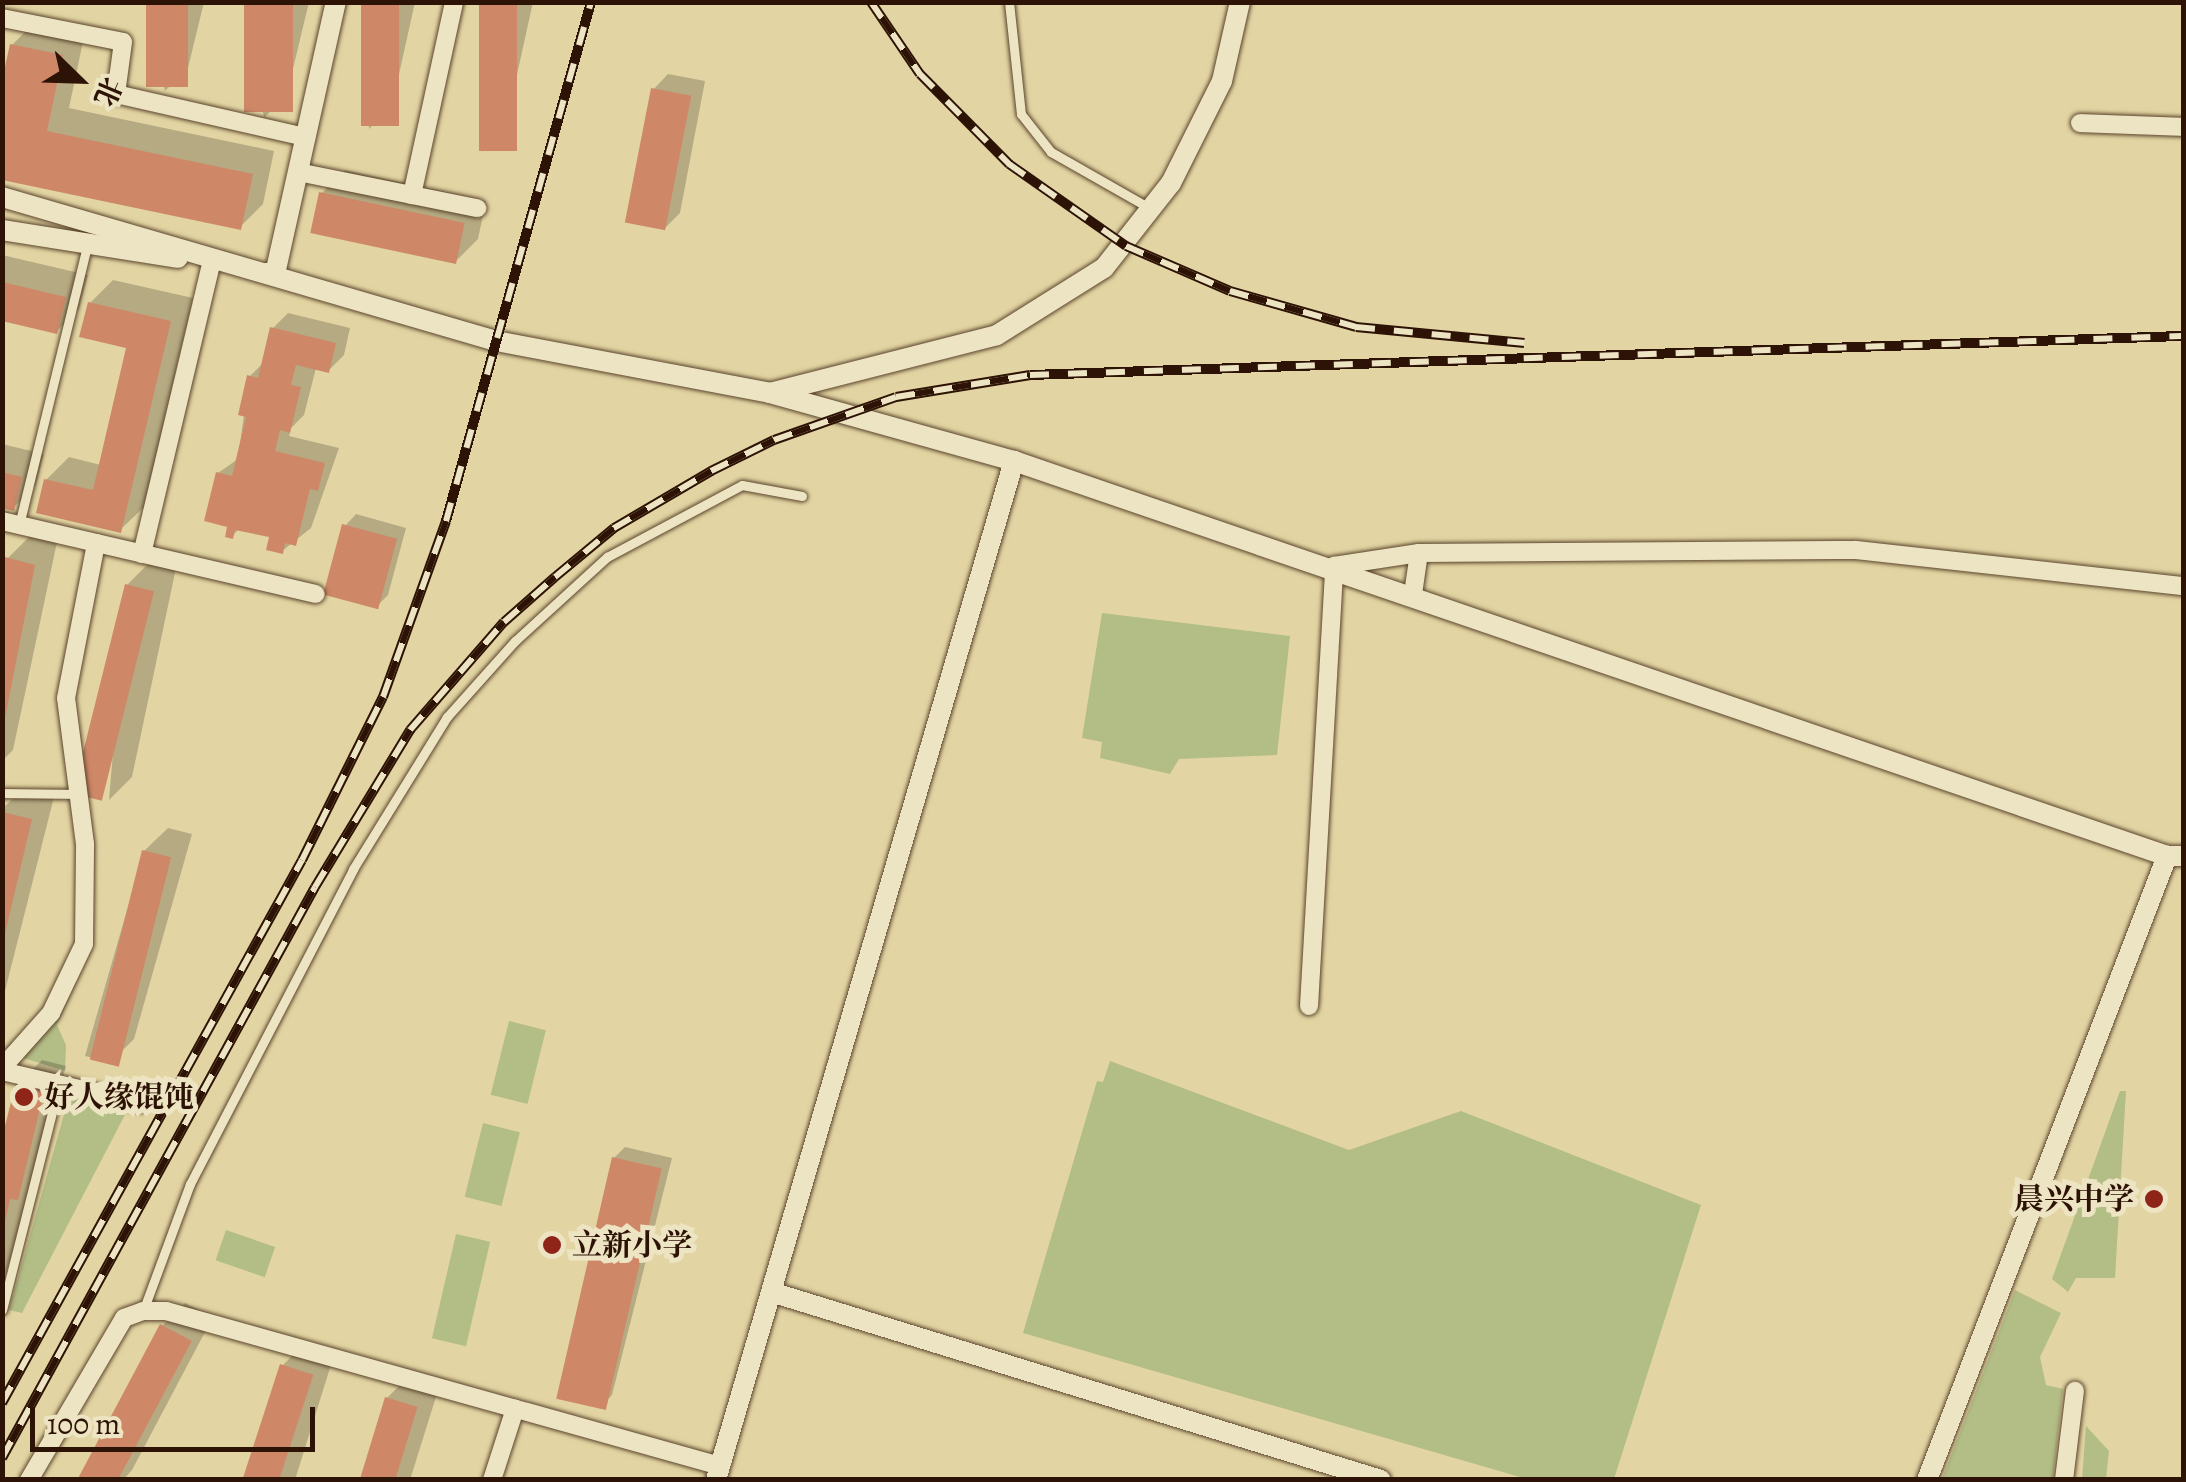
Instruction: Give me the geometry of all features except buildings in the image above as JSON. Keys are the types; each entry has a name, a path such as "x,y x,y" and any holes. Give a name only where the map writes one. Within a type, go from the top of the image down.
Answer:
{"street":[{"path":"275,274 336,2"},
{"path":"412,195 454,2"},
{"path":"770,394 996,335 1104,268 1171,183 1222,81 1240,2"},
{"path":"2,18 123,42 116,94 306,137"},
{"path":"2080,122 2184,127"},
{"path":"298,172 478,208"},
{"path":"2,197 496,341 770,394 1014,461 1334,566 2175,856 1927,1480"},
{"path":"2,230 275,274"},
{"path":"142,554 211,264"},
{"path":"29,1480 124,1318 142,1311 166,1311 516,1408 718,1473 1014,461"},
{"path":"10,523 316,594"},
{"path":"96,543 66,698 88,905 84,944 51,1013 2,1070 140,1103"},
{"path":"1334,566 1420,553 1856,550 2184,586"},
{"path":"1413,594 1420,553"},
{"path":"1309,1006 1334,566"},
{"path":"771,1292 1381,1480"},
{"path":"2064,1480 2075,1392"},
{"path":"492,1480 516,1408"}],"lane":[{"path":"1010,2 1022,114 1051,152 1150,209"},
{"path":"10,523 88,244"},
{"path":"142,1311 190,1184 352,869 447,717 516,640 608,557 742,485 802,496"},
{"path":"2,793 78,794"},
{"path":"2,1310 59,1084"}],"green space":[{"path":"1102,613 1290,636 1277,755 1179,759 1170,774 1100,758 1102,742 1082,738"},
{"path":"77,981 57,1025 66,1045 65,1071 17,1056"},
{"path":"509,1021 546,1030 527,1104 491,1095"},
{"path":"1110,1061 1349,1150 1461,1111 1701,1205 1614,1479 1527,1479 1023,1333 1097,1081 1103,1082"},
{"path":"2120,1091 2126,1091 2115,1278 2076,1278 2068,1292 2052,1279"},
{"path":"70,1093 129,1107 22,1313 9,1310"},
{"path":"483,1123 520,1132 501,1206 465,1197"},
{"path":"226,1230 275,1247 265,1277 216,1260"},
{"path":"456,1234 490,1242 466,1346 432,1338"},
{"path":"2015,1290 2061,1313 2040,1357 2046,1385 2063,1389 2053,1479 1942,1479"},
{"path":"2086,1426 2109,1451 2106,1479 2082,1479"}],"railway":[{"path":"2,1403 302,860 383,697 446,521 591,2"},
{"path":"871,2 920,74 1009,164 1126,246 1230,291 1356,327 1524,343"},
{"path":"2,1458 315,887 410,730 504,622 555,577 614,528 711,471 774,440 896,397 1030,375 2184,336"}],"place":[{"name":"好人缘馄饨","path":"24,1097"},
{"name":"晨兴中学","path":"2154,1199"},
{"name":"立新小学","path":"552,1245"}]}
